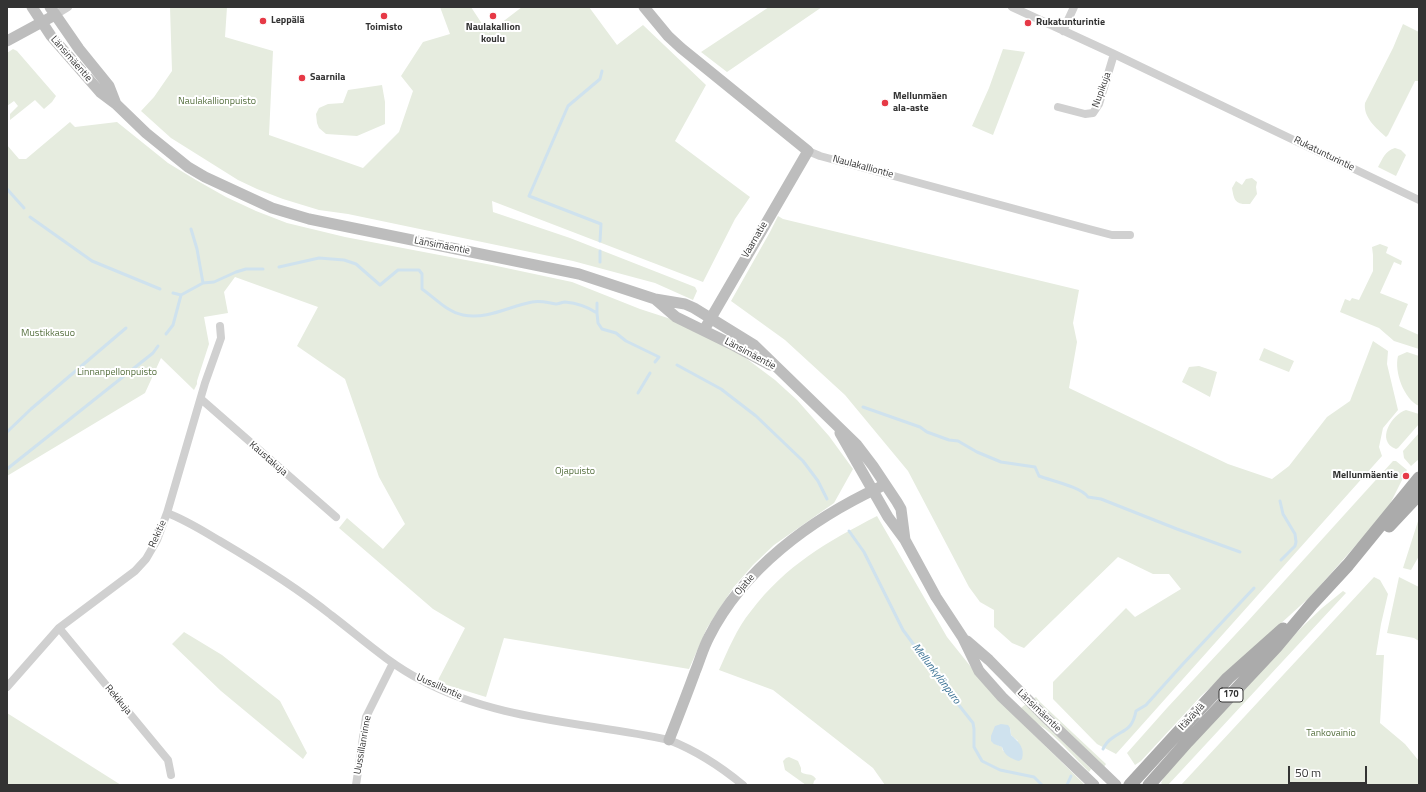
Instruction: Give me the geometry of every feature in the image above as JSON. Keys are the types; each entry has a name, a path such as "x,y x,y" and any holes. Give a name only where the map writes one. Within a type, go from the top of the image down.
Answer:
{"main road":[{"name":"Länsimäentie","path":"32,7 41,22 59,45 100,92 116,104 146,133 162,146 209,171 232,189 272,208 309,219 579,274 655,299 685,304 712,318 754,345 858,445 886,484 901,509 906,540"},
{"name":"Naulakalliontie","path":"648,8 668,36 681,48 808,151"},
{"name":"Länsimäentie","path":"53,11 79,49 109,86 116,104"},
{"path":"7,41 41,22 53,11"},
{"name":"Vaarnatie","path":"704,330 738,269 808,151"},
{"name":"Länsimäentie","path":"655,299 676,317 704,330 784,373"},
{"name":"Länsimäentie","path":"836,425 888,517 906,540 936,597 963,638 980,671 1002,696 1094,785"},
{"name":"Itäväylä","path":"1149,785 1276,647 1312,604 1348,565 1419,478"},
{"name":"Ojatie","path":"669,740 708,639 718,619 733,598 764,564 798,536 850,502 886,484"},
{"name":"Itäväylä","path":"1348,565 1372,543 1419,494"},
{"name":"Itäväylä","path":"1130,785 1228,678 1312,604"},
{"name":"Länsimäentie","path":"963,638 989,660 1044,716 1116,785"}],"street":[{"path":"53,11 68,7"},
{"name":"Rukatunturintie","path":"1012,7 1114,54 1419,200"},
{"path":"1063,31 1074,7"},
{"name":"Nupikuja","path":"1058,107 1084,114 1093,113 1098,104 1114,54"},
{"name":"Naulakalliontie","path":"808,151 820,156 1112,235 1130,235"},
{"name":"Rekitie","path":"7,687 59,628 135,571 146,559 157,540 167,513 221,338 220,326"},
{"name":"Kaustakuja","path":"201,399 336,517"},
{"name":"Uussillantie","path":"167,513 260,564 293,586 393,663 420,680 449,694 505,712 669,740 686,746 708,759 743,785"},
{"name":"Rekikuja","path":"59,628 168,760 171,775"},
{"name":"Uussillanrinne","path":"356,785 366,717 393,663"}],"green space":[{"name":"Naulakallionpuisto","path":"170,7 227,7 225,37 273,51 269,135 363,168 399,132 413,91 401,76 423,42 450,34 440,7 471,7 488,33 522,7 589,7 617,45 643,25 706,85 675,141 750,197 735,219 703,282 492,201 493,212 570,238 695,287 697,291 693,300 655,283 573,261 348,214 319,210 283,199 238,180 171,138 141,111 154,97 172,71"},
{"path":"769,7 822,7 727,72 701,52"},
{"path":"1403,24 1419,32 1419,79 1418,81 1415,81 1386,137 1368,118 1365,103 1393,48"},
{"path":"13,49 17,51 56,96 44,109 35,100 10,120 10,114 18,106 14,101 7,106 7,53"},
{"path":"1003,49 1025,52 993,135 972,126 989,88"},
{"path":"382,85 385,102 385,124 357,136 326,134 319,128 316,114 319,108 328,104 343,103 348,90"},
{"name":"Ojapuisto","path":"70,122 75,127 117,122 168,163 196,180 226,197 287,223 345,237 572,282 640,309 680,322 743,356 775,380 797,400 829,436 853,469 834,503 774,545 753,565 733,588 707,628 689,669 504,638 486,697 437,682 465,628 433,609 339,528 347,518 383,549 405,524 379,477 345,379 297,346 318,307 235,277 224,292 228,313 204,317 209,344 194,390 161,358 145,393 7,476 7,145 19,159 26,159"},
{"path":"1395,148 1401,150 1406,155 1396,176 1378,167 1387,153"},
{"path":"1252,178 1257,182 1257,194 1250,204 1238,203 1235,199 1232,188 1236,181 1242,185 1246,179"},
{"path":"778,216 783,219 1079,290 1073,323 1077,342 1069,388 1228,464 1272,479 1289,466 1327,417 1350,401 1373,341 1388,351 1387,364 1398,410 1383,428 1379,447 1382,456 1116,754 1097,744 1053,699 1053,682 1126,608 1135,617 1181,589 1169,574 1153,574 1118,557 1024,648 1012,643 994,627 994,610 980,602 969,587 908,471 845,395 785,340 731,301"},
{"path":"1380,244 1388,247 1386,253 1402,261 1401,265 1394,262 1380,293 1408,304 1399,326 1419,335 1419,349 1394,341 1379,328 1340,312 1345,299 1350,301 1352,298 1359,300 1373,271 1372,247"},
{"path":"1264,348 1294,361 1289,372 1259,360"},
{"path":"1407,352 1419,356 1419,406 1405,391 1401,384 1397,370 1398,356"},
{"path":"1199,366 1217,372 1210,397 1182,382 1189,367"},
{"path":"1406,410 1419,414 1419,424 1396,449 1390,445 1386,434 1391,422 1401,412"},
{"path":"1419,433 1419,459 1411,466 1404,458 1403,451"},
{"path":"1393,461 1396,461 1407,470 1387,510 1311,596 1201,696 1141,761 1135,765 1127,753"},
{"path":"877,516 947,637 975,672 1031,732 1085,785 885,785 873,768 773,690 719,670 741,625 764,595 778,580 824,545","holes":["1010,728 1011,735 1018,741 1003,751 1002,747 998,745"]},
{"path":"1419,518 1419,556 1411,570 1403,568"},
{"name":"Tankovainio","path":"1374,577 1380,580 1388,594 1376,655 1384,655 1380,723 1405,744 1419,761 1419,785 1181,785"},
{"path":"1399,577 1419,587 1419,641 1414,638 1387,633"},
{"path":"1343,591 1346,593 1168,785 1163,785 1161,783 1166,773 1302,627"},
{"path":"184,632 222,655 280,701 307,753 303,759 221,691 172,644"},
{"path":"1036,697 1106,764 1104,767 1034,698"},
{"path":"1026,704 1091,769 1089,772 1054,737 1024,712 1021,708"},
{"path":"7,713 121,785 7,785"},
{"path":"789,757 798,761 801,772 816,779 813,785 806,785 785,770 783,761"}],"water":[{"path":"1001,724 1008,725 1011,735 1017,740 1022,748 1023,755 1022,759 1019,761 1008,756 1002,747 991,741 991,736 995,726"}],"waterway":[{"path":"600,241 601,224 529,196 568,106 600,79 602,71"},
{"name":"Mellunkylänpuro","path":"7,189 24,208"},
{"name":"Mellunkylänpuro","path":"30,217 92,261 160,289"},
{"path":"191,229 197,249 203,283"},
{"path":"600,251 600,262"},
{"name":"Mellunkylänpuro","path":"279,267 319,258 344,260 356,264 380,285 398,270 419,270 422,274 422,289 446,308 463,315 481,316 535,301 556,304 565,302 578,304 597,313 598,323 602,329 616,333 626,341 659,357 655,362"},
{"name":"Mellunkylänpuro","path":"173,293 181,295 203,283 214,282 246,269 263,269"},
{"path":"166,334 173,325 181,295"},
{"path":"597,303 597,313"},
{"path":"7,432 31,409 126,328"},
{"path":"7,469 153,353 158,346"},
{"name":"Mellunkylänpuro","path":"677,365 721,389 756,416 803,461 818,481 827,499"},
{"path":"638,393 650,373"},
{"path":"863,407 920,427 927,432 949,440 958,441 977,452 1001,462 1035,467 1039,476 1073,487 1088,497 1101,499 1240,552"},
{"path":"1280,501 1283,514 1295,534 1296,542 1295,546 1281,560"},
{"name":"Mellunkylänpuro","path":"849,531 864,552 903,630 973,723 974,747 982,761 1000,770 1034,777 1042,785"},
{"path":"1103,749 1110,740 1130,726 1136,711 1146,705 1254,588"},
{"path":"1067,785 1071,776"}],"place":[{"name":"Toimisto","path":"384,16"},
{"name":"Naulakallion koulu","path":"493,16"},
{"name":"Leppälä","path":"263,21"},
{"name":"Rukatunturintie","path":"1028,23"},
{"name":"Saarnila","path":"302,78"},
{"name":"Mellunmäen ala-aste","path":"885,103"},
{"name":"Mellunmäentie","path":"1406,476"}],"park label":[{"name":"Mustikkasuo","path":"48,334"},
{"name":"Linnanpellonpuisto","path":"117,373"}]}
